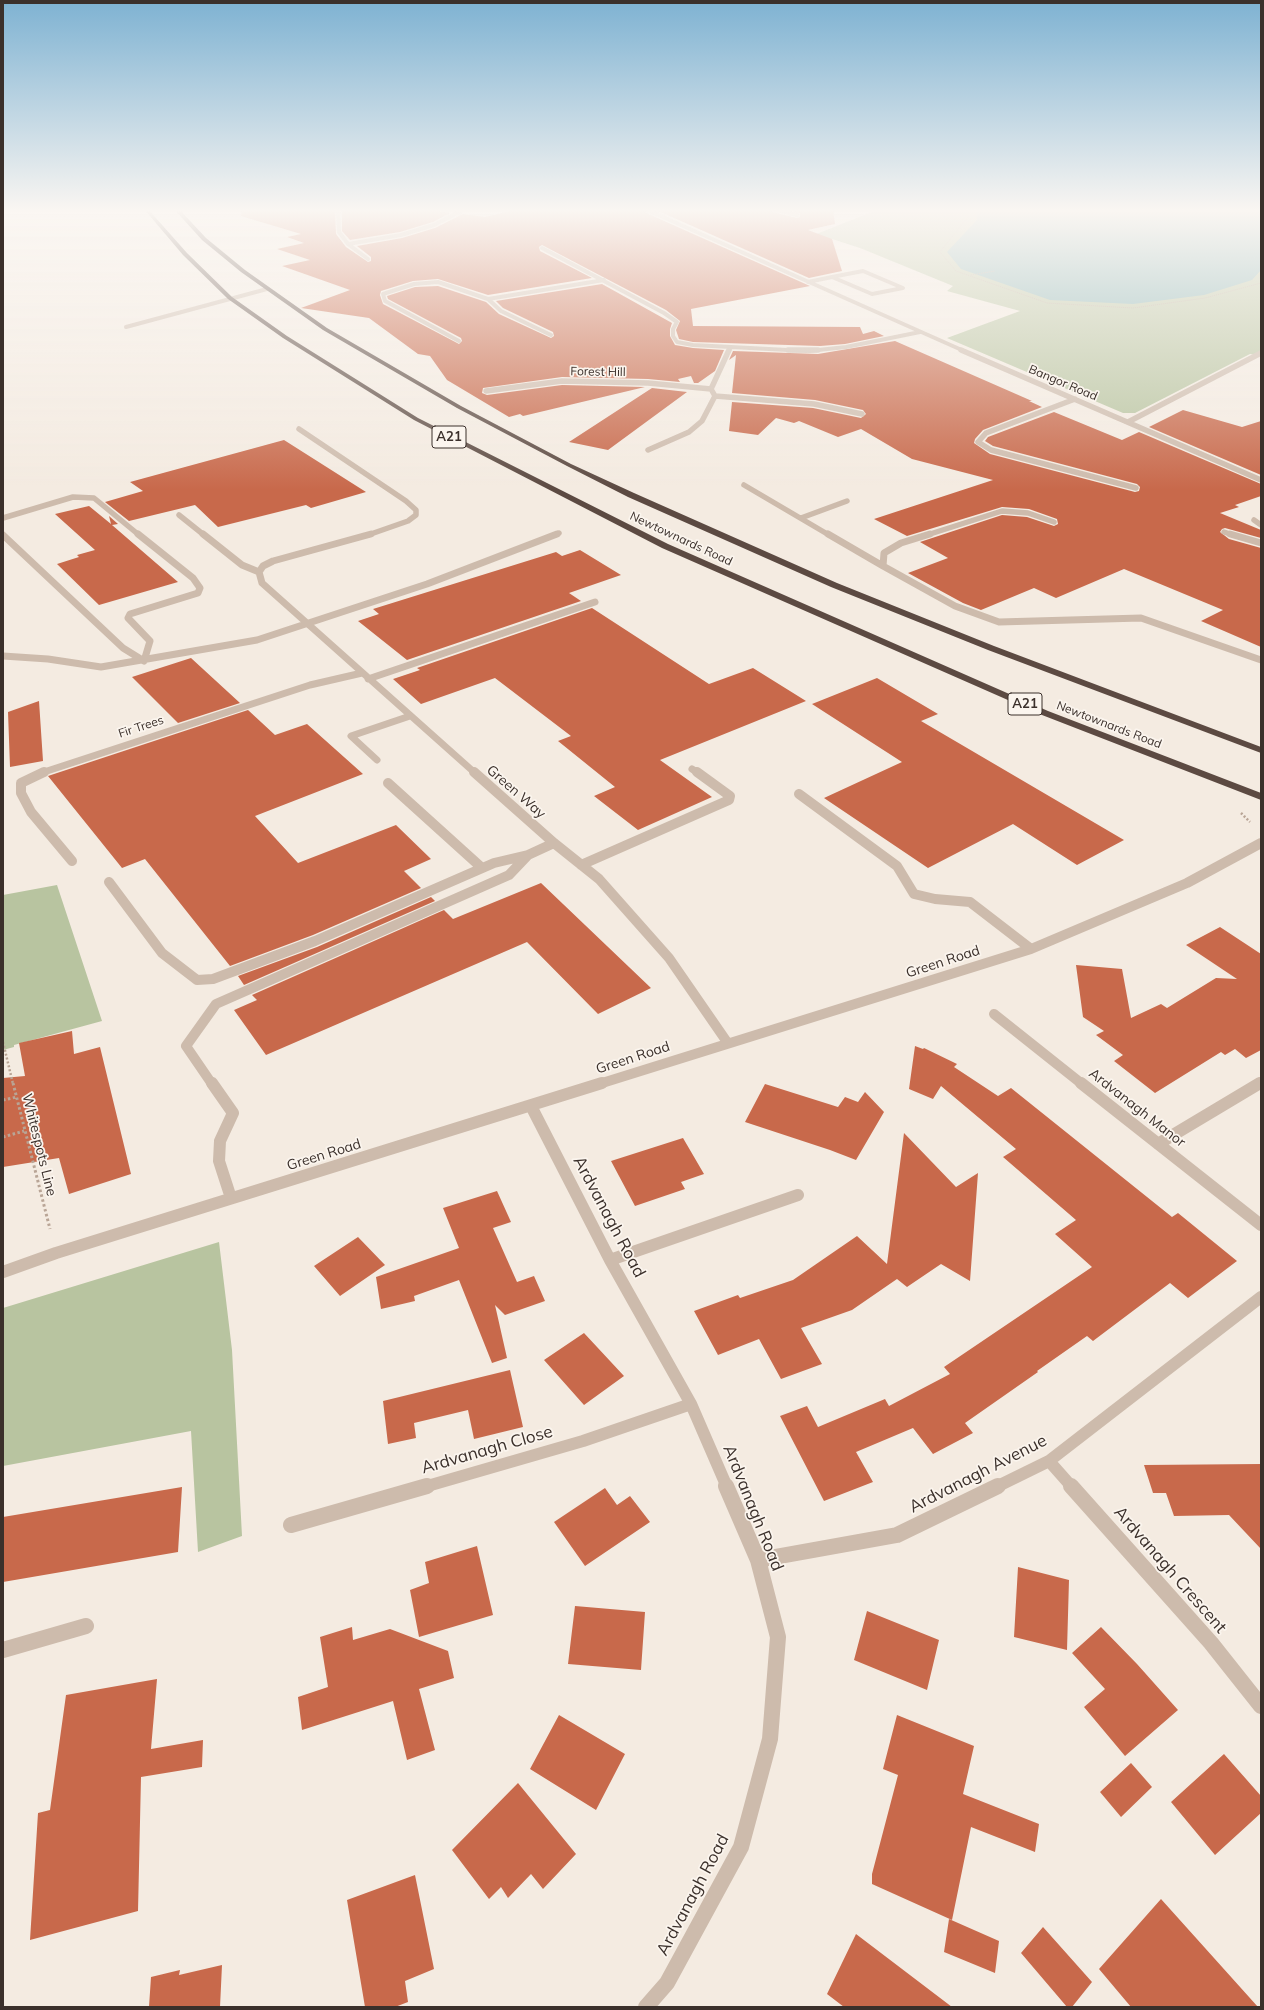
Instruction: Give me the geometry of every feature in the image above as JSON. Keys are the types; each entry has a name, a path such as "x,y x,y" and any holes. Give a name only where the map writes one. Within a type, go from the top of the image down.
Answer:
{"highway":[{"name":"Newtownards Road","path":"237,303 285,337 416,419 537,483 664,546 1045,713 1261,798"},
{"name":"Newtownards Road","path":"288,303 325,329 459,407 569,465 631,495 834,585 991,648 1261,750"}],"street":[{"path":"126,327 213,303"},
{"path":"388,303 459,341"},
{"path":"492,303 501,311 551,335"},
{"path":"645,303 677,322 673,329 673,336 677,342 693,345 808,351 846,346 920,332"},
{"name":"Bangor Road","path":"855,303 1261,480"},
{"path":"715,396 711,389 730,348"},
{"path":"1128,422 1261,353"},
{"name":"Forest Hill","path":"486,391 562,381 648,383 711,389"},
{"path":"715,396 814,404 862,414"},
{"path":"648,450 689,432 702,421 715,396"},
{"path":"1075,399 986,433 978,442 991,450 1136,488"},
{"path":"179,515 242,565 260,572 263,566 273,561 408,521 416,515 416,510 406,501 299,429"},
{"path":"744,485 882,566 955,606 999,622 1141,618 1261,660"},
{"path":"3,518 73,497 94,498 193,578 200,588 198,593 130,614 128,618 150,641 144,661"},
{"path":"801,518 847,501"},
{"path":"882,566 884,553 901,543 1002,511 1028,513 1054,522"},
{"path":"1254,520 1261,525"},
{"path":"1224,532 1261,543"},
{"path":"3,656 48,659 100,667 144,661 257,640 307,625 427,584 559,533"},
{"path":"3,535 123,648 144,661"},
{"name":"Green Way","path":"260,572 262,583 307,625 554,843 599,879 669,958 727,1042"},
{"path":"365,676 595,602"},
{"name":"Fir Trees","path":"72,861 32,812 21,793 21,783 36,775 74,762 302,688 365,676"},
{"path":"377,760 351,736 410,716"},
{"path":"581,865 729,800 730,796 692,769"},
{"path":"388,783 482,868"},
{"path":"799,794 897,866 914,894 935,899 970,902 1031,949"},
{"path":"109,882 162,952 197,980 213,979 315,940 494,863 528,855 554,843"},
{"name":"Green Road","path":"3,1272 56,1253 531,1106 727,1042 918,985 1031,949 1187,883 1261,843"},
{"path":"231,1198 219,1161 220,1141 233,1113 186,1046 216,1004 509,875 528,855"},
{"name":"Ardvanagh Manor","path":"994,1014 1261,1225"},
{"path":"1158,1144 1261,1082"},
{"name":"Ardvanagh Road","path":"531,1106 610,1260 691,1404 758,1560 778,1637 770,1740 741,1847 667,1983 646,2007"},
{"path":"610,1260 798,1196"},
{"name":"Ardvanagh Avenue","path":"758,1560 897,1535 1049,1461 1261,1296"},
{"name":"Ardvanagh Close","path":"291,1525 583,1441 691,1404"},
{"name":"Ardvanagh Crescent","path":"1049,1461 1211,1643 1261,1706"},
{"path":"3,1650 86,1626"}],"path":[{"path":"1046,303 1133,308 1170,303"},
{"name":"Whitespots Line","path":"3,1042 56,1253"},
{"path":"3,1100 16,1096 56,1253"},
{"path":"3,1137 24,1130"}],"green space":[{"path":"990,303 1261,303 1261,356 1250,354 1135,413 1123,413 947,338 1020,311"},
{"path":"57,885 102,1021 14,1045 14,1047 3,1050 3,895"},
{"path":"219,1242 232,1350 242,1536 198,1552 191,1431 3,1466 3,1308"}],"water":[{"path":"1108,303 1142,303 1133,304"}],"building":[{"path":"315,303 383,303 459,344 462,341 461,338 395,303 487,303 499,314 551,338 554,336 553,332 503,308 498,303 636,303 672,323 670,336 675,345 724,350 715,371 698,383 694,383 691,376 678,379 680,382 648,379 562,377 483,388 482,393 487,395 562,385 645,387 523,416 520,414 509,417 447,380 430,356 418,354 369,318 301,308"},
{"path":"652,303 723,303 691,309 693,326 860,327 863,334 874,331 884,336 845,344 820,346 693,342 679,339 676,330 680,321 666,310"},
{"path":"895,341 1032,401 1029,401 1042,407 983,430 975,439 974,443 990,454 1135,492 1139,491 1140,487 1137,484 993,446 985,441 988,437 1054,412 1122,440 1139,432 1261,484 1261,496 1235,505 1239,507 1220,513 1261,530 1261,538 1225,528 1220,532 1229,539 1261,548 1261,647 1201,621 1223,610 1124,569 1056,598 1034,588 981,610 963,603 908,573 948,558 920,542 1002,515 1027,517 1054,526 1058,524 1057,519 1029,509 1002,507 907,536 874,519 993,480 912,459 861,429 838,437 799,421 794,423 776,418 758,435 729,431 732,402 813,408 861,418 866,414 863,410 815,400 732,393 736,355 729,360 733,351 818,354"},
{"path":"652,388 687,392 608,450 569,442"},
{"path":"1183,410 1242,427 1261,421 1261,475 1149,427"},
{"path":"284,440 366,492 311,508 306,505 218,527 195,505 129,521 105,502 143,491 130,482"},
{"path":"89,506 111,524 109,516 118,524 112,525 178,582 99,605 57,564 79,557 77,555 95,550 55,514"},
{"path":"580,550 621,575 569,593 581,601 407,660 358,621 379,614 373,609 556,552 562,556"},
{"path":"592,608 709,684 753,668 806,701 660,760 712,797 638,830 594,796 615,787 558,741 571,736 495,678 421,704 393,679 420,670 417,668"},
{"path":"191,658 240,703 178,723 132,677"},
{"path":"877,678 938,714 921,721 1124,840 1077,865 1013,824 928,868 824,798 902,762 812,704"},
{"path":"39,701 43,761 10,767 8,712"},
{"path":"248,710 275,735 307,724 363,774 255,816 298,863 396,825 431,859 404,871 421,888 313,935 230,966 145,859 122,868 48,776"},
{"path":"541,883 651,988 598,1014 527,942 266,1055 234,1010 257,1000 252,995 444,910 453,919"},
{"path":"431,897 435,901 244,985 238,976 317,947"},
{"path":"1220,927 1261,954 1261,1050 1246,1058 1235,1049 1225,1055 1221,1052 1155,1093 1114,1061 1123,1055 1096,1035 1104,1031 1083,1017 1076,965 1122,969 1131,1018 1161,1004 1167,1008 1216,978 1237,979 1186,945"},
{"path":"72,1031 74,1054 100,1047 131,1174 69,1194 59,1158 3,1167 3,1078 25,1076 19,1043"},
{"path":"915,1046 924,1048 957,1064 954,1067 998,1096 1011,1088 1172,1217 1178,1213 1237,1261 1188,1298 1170,1283 1093,1341 1087,1336 1037,1371 1038,1372 965,1423 973,1433 933,1454 913,1428 856,1452 873,1482 824,1501 780,1416 807,1406 818,1427 885,1399 889,1406 950,1374 944,1367 1092,1267 1055,1234 1076,1220 1003,1157 1016,1149 941,1086 933,1099 909,1089"},
{"path":"765,1084 838,1107 845,1097 858,1102 865,1092 884,1112 856,1160 745,1122"},
{"path":"904,1133 956,1187 978,1173 970,1281 941,1264 907,1287 897,1279 852,1310 801,1328 822,1364 781,1379 759,1339 718,1355 694,1311 738,1295 740,1298 793,1280 857,1236 887,1264"},
{"path":"683,1138 704,1174 681,1182 685,1189 635,1206 611,1161"},
{"path":"497,1191 511,1222 493,1228 517,1282 534,1276 545,1301 505,1315 495,1305 507,1358 492,1363 459,1280 414,1296 415,1301 381,1309 376,1277 459,1248 443,1208"},
{"path":"358,1237 385,1265 340,1296 314,1266"},
{"path":"584,1333 624,1376 584,1405 544,1360"},
{"path":"510,1370 523,1427 474,1439 468,1410 414,1423 416,1438 388,1444 383,1401"},
{"path":"1261,1464 1261,1549 1229,1515 1174,1516 1166,1493 1153,1493 1144,1465"},
{"path":"182,1487 178,1552 3,1582 3,1517"},
{"path":"605,1488 617,1505 630,1496 650,1522 585,1566 554,1522"},
{"path":"477,1546 493,1615 419,1637 410,1590 429,1583 425,1562"},
{"path":"1018,1567 1069,1580 1067,1650 1014,1637"},
{"path":"575,1606 645,1612 641,1670 568,1664"},
{"path":"867,1611 939,1640 927,1690 854,1660"},
{"path":"352,1627 353,1640 390,1629 448,1651 454,1678 419,1689 435,1750 407,1760 393,1701 302,1730 298,1697 328,1687 320,1637"},
{"path":"1101,1627 1137,1664 1178,1710 1125,1756 1084,1707 1105,1689 1072,1653"},
{"path":"157,1679 151,1749 203,1740 202,1767 141,1777 138,1911 30,1940 38,1813 50,1810 66,1695"},
{"path":"559,1715 625,1754 596,1810 530,1769"},
{"path":"897,1715 974,1746 963,1794 1039,1824 1035,1852 971,1827 952,1920 872,1884 872,1874 898,1775 883,1769"},
{"path":"1224,1754 1261,1796 1261,1813 1215,1855 1171,1802"},
{"path":"1131,1763 1152,1787 1121,1817 1100,1792"},
{"path":"518,1783 576,1854 543,1889 531,1874 508,1898 501,1887 489,1899 452,1850"},
{"path":"415,1875 434,1969 405,1981 408,2002 395,2007 365,2007 347,1900"},
{"path":"1161,1899 1258,2007 1131,2007 1099,1969"},
{"path":"949,1919 999,1941 995,1973 944,1952"},
{"path":"1043,1927 1092,1982 1072,2007 1067,2007 1021,1953"},
{"path":"856,1934 952,2007 844,2007 827,1994"},
{"path":"222,1965 220,2007 149,2007 151,1977 180,1970 179,1975"}]}
